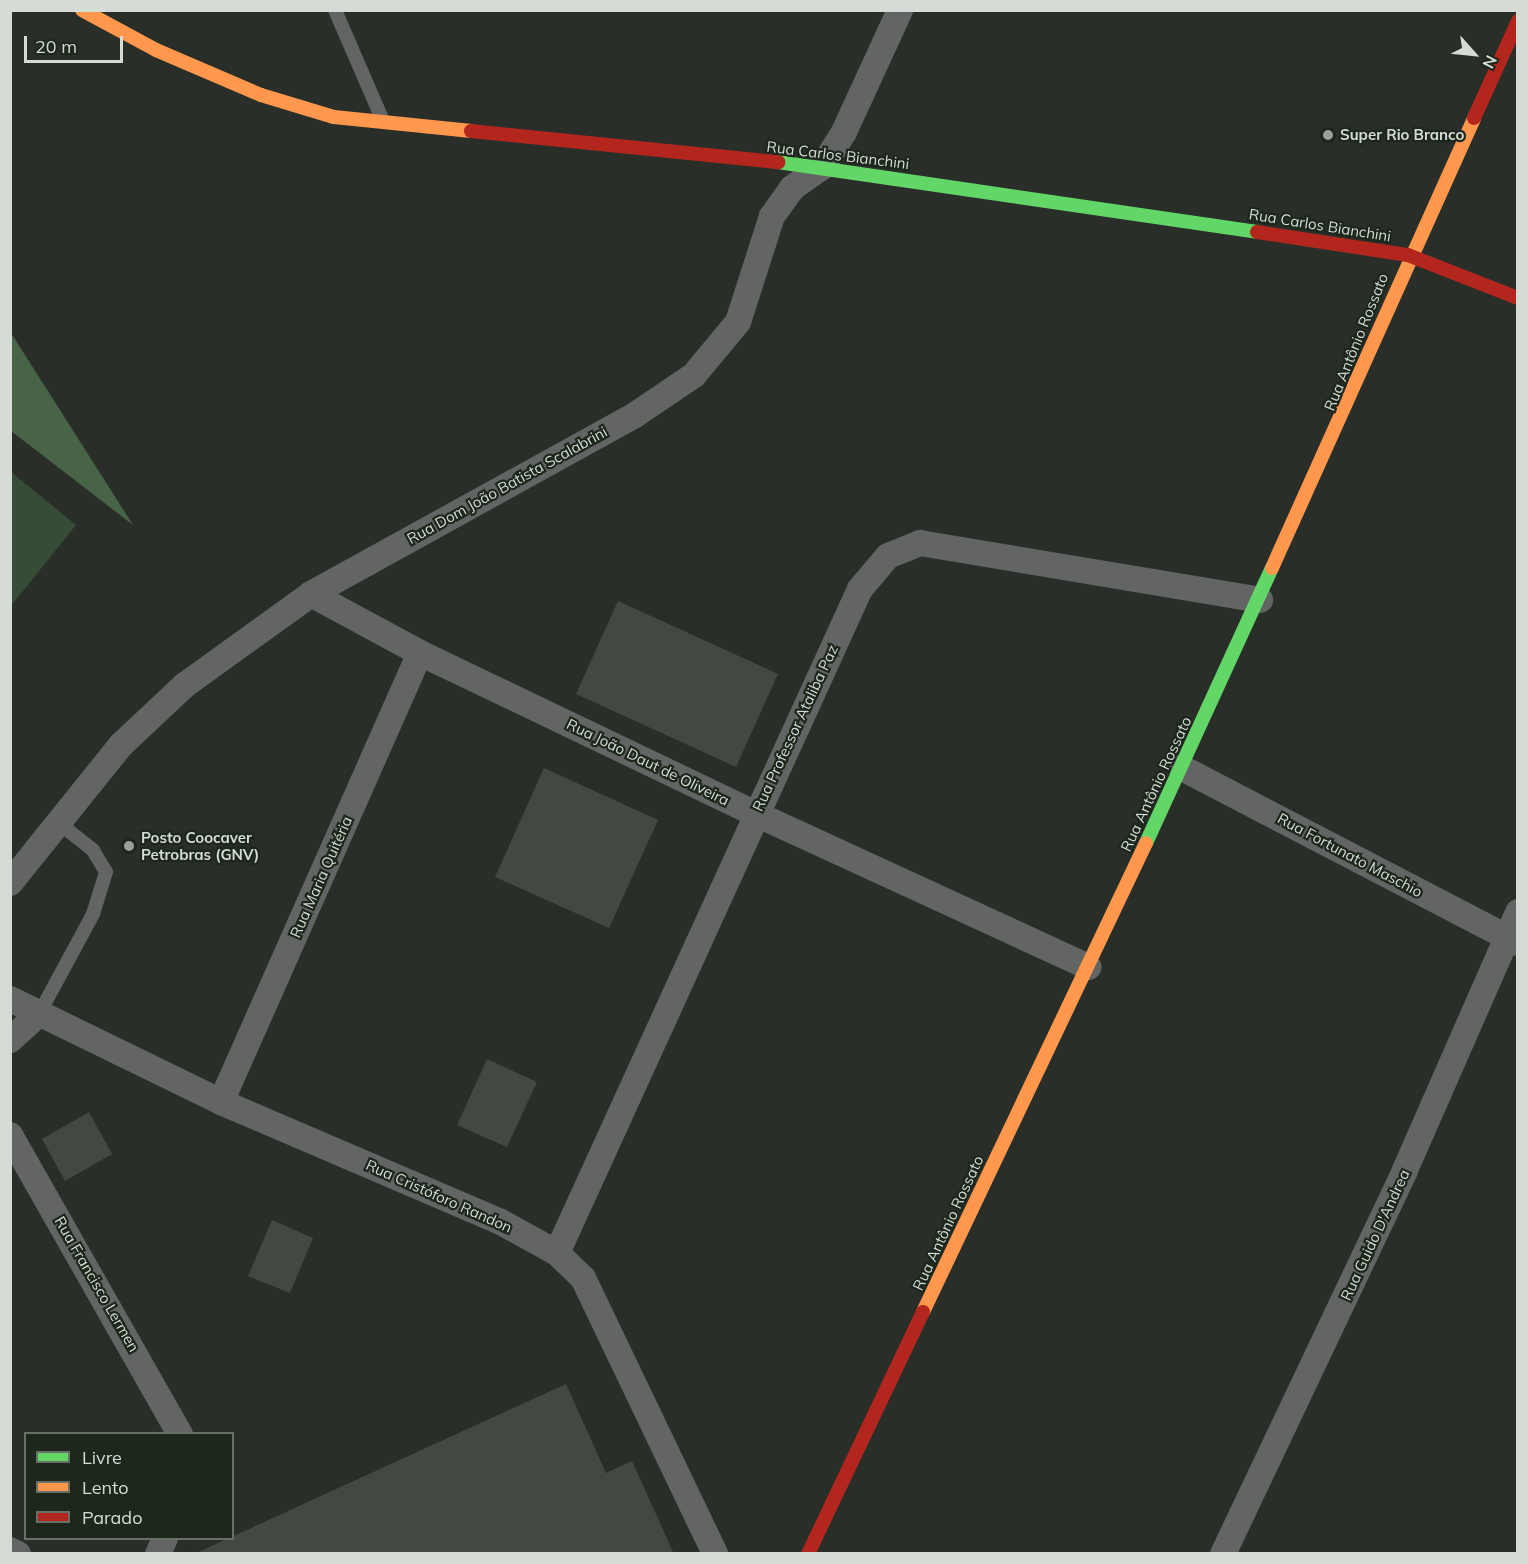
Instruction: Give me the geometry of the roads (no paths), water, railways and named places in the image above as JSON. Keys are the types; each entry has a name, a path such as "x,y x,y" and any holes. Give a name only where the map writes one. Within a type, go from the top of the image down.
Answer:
{"street":[{"name":"Rua Carlos Bianchini","path":"82,10 156,50 261,95 334,117 385,125 822,167 1408,255 1518,298"},
{"name":"Rua Carlos Bianchini","path":"116,10 156,50"},
{"name":"Rua Dom João Batista Scalabrini","path":"10,883 60,824 121,745 185,685 311,594 635,415 694,375 738,322 772,216 792,188 822,167 843,132 900,10"},
{"name":"Rua Antônio Rossato","path":"808,1554 1260,600 1361,378 1408,255 1518,21"},
{"name":"Rua Professor Ataliba Paz","path":"557,1253 860,589 888,556 920,543 1260,600"},
{"name":"Rua João Daut de Oliveira","path":"311,594 420,653 756,814 1088,967"},
{"name":"Rua Maria Quitéria","path":"221,1102 420,653"},
{"name":"Rua Fortunato Maschio","path":"1182,768 1512,940"},
{"name":"Rua Guido D'Andrea","path":"1223,1554 1512,940 1518,912"},
{"name":"Rua Cristóforo Randon","path":"10,999 221,1102 499,1221 557,1253 583,1278 715,1554"},
{"path":"10,1040 39,1014"},
{"name":"Rua Francisco Lermen","path":"10,1135 179,1432"},
{"path":"158,1554 165,1540"},
{"path":"10,1550 18,1554"}],"lane":[{"path":"335,10 385,125"},
{"path":"39,1014 93,915 106,872 93,850 60,824"}],"place":[{"name":"Super Rio Branco","path":"1328,135"},
{"name":"Posto Coocaver Petrobras (GNV)","path":"129,846"}]}
